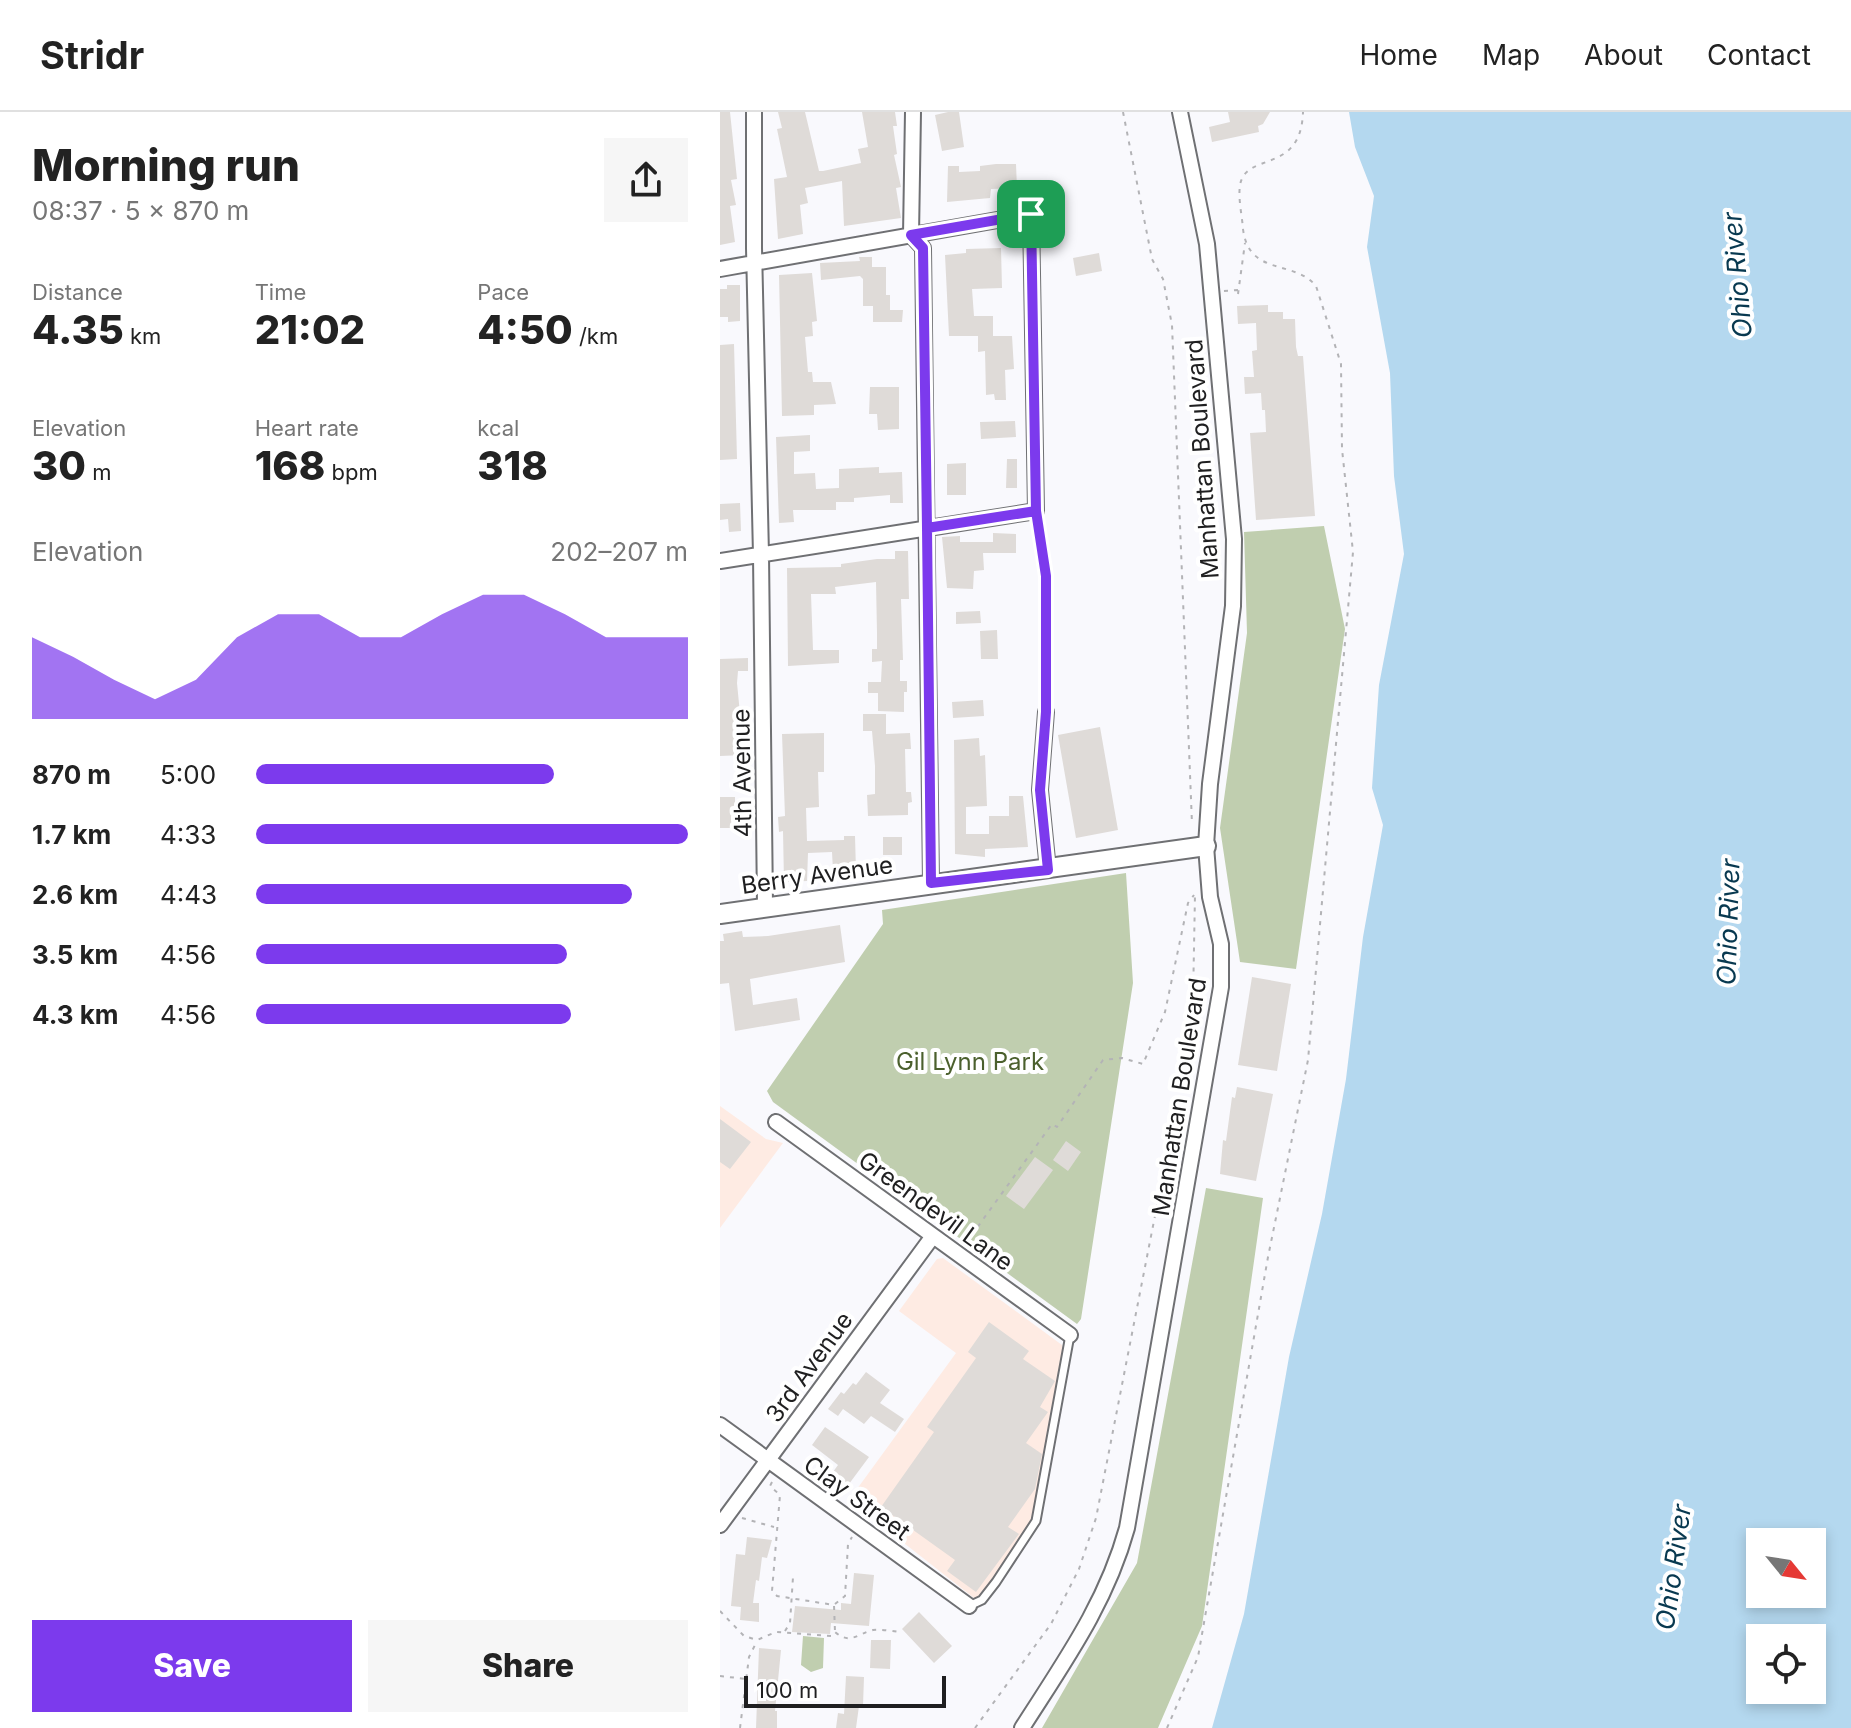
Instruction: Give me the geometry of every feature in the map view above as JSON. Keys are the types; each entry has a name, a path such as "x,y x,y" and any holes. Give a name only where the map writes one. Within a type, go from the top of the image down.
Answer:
{"street":[{"name":"4th Avenue","path":"754,112 765,906"},
{"path":"913,112 911,235 923,248 931,883"},
{"name":"Manhattan Boulevard","path":"1022,1728 1099,1606 1117,1564 1127,1528 1221,987 1221,944 1200,847 1233,606 1234,539 1207,244 1180,112"},
{"path":"720,269 1031,214 1036,511 720,561"},
{"path":"1046,712 1040,790 1048,870"},
{"name":"Berry Avenue","path":"720,914 1200,847"},
{"name":"Greendevil Lane","path":"776,1122 1070,1335"},
{"name":"3rd Avenue","path":"720,1525 774,1464 933,1236"},
{"name":"Clay Street","path":"720,1425 969,1606"}],"lane":[{"path":"1036,511 1046,576 1046,712"},
{"path":"969,1606 982,1600 1036,1521 1070,1335"}],"path":[{"path":"1123,112 1152,259 1163,279 1172,325 1200,847"},
{"path":"1238,294 1245,242 1240,196 1243,177 1246,172 1293,148 1301,134 1303,112"},
{"path":"1167,1728 1202,1642 1268,1257 1308,1060 1353,552 1342,449 1341,364 1324,305 1312,281 1261,260 1245,242"},
{"path":"959,1254 1052,1124 1057,1127 1103,1060 1122,1058 1143,1064 1165,1012 1188,903 1195,894 1193,1001 1184,1067 1096,1518 1079,1569 1051,1624 975,1728"},
{"path":"774,1464 770,1486 780,1495 772,1591 777,1596 834,1605 845,1596 848,1544 857,1525"},
{"path":"732,1509 746,1521 776,1528"},
{"path":"784,1632 790,1623 793,1577"},
{"path":"834,1605 835,1632 843,1639 855,1639 874,1630 900,1632"},
{"path":"720,1611 744,1636 757,1640 784,1632 831,1636 835,1632"},
{"path":"740,1728 749,1657 757,1640"},
{"path":"720,1676 746,1679"}],"shaded area":[{"path":"720,1106 766,1139 783,1143 720,1228"},
{"path":"943,1258 1062,1345 1063,1357 1034,1517 1017,1549 981,1597 974,1598 849,1500 956,1353 899,1311 937,1259"}],"green space":[{"path":"1324,526 1345,629 1296,969 1240,962 1220,828 1247,633 1244,532"},
{"name":"Gil Lynn Park","path":"1126,873 1133,983 1081,1319 1077,1324 773,1102 767,1091 883,924 882,910"},
{"path":"1206,1188 1263,1198 1202,1626 1158,1728 1042,1728 1137,1563"},
{"path":"803,1636 824,1638 823,1668 811,1672 801,1665"}],"water":[{"name":"Ohio River","path":"1349,112 1851,112 1851,1728 1212,1728 1244,1614 1289,1357 1322,1214 1346,1079 1363,937 1383,825 1372,788 1379,685 1404,554 1394,476 1390,373 1367,247 1374,196 1355,147"}],"building":[{"path":"720,112 730,112 737,179 731,180 736,205 730,206 735,242 720,245"},
{"path":"778,112 805,112 819,171 823,171 861,163 858,149 868,147 862,112 895,112 897,126 893,126 897,154 894,155 901,187 896,188 901,218 844,226 842,181 805,188 808,203 800,205 803,234 778,239 774,179 787,177 777,129 782,128"},
{"path":"959,112 964,147 942,151 935,115"},
{"path":"1228,112 1270,112 1263,124 1258,126 1259,132 1212,142 1209,127 1230,122"},
{"path":"1016,164 1017,188 991,189 990,198 947,202 948,166 959,166 959,172 980,171 980,166"},
{"path":"1001,248 1002,288 972,289 974,316 993,316 993,336 1012,336 1014,369 1005,370 1006,400 995,400 994,394 986,395 985,351 978,352 978,336 949,336 945,255 966,253 966,249"},
{"path":"1099,253 1102,271 1076,276 1073,258"},
{"path":"859,257 872,257 872,267 886,267 886,295 890,295 890,310 903,310 902,322 873,322 873,306 863,306 863,279 860,276 821,280 820,263 860,261"},
{"path":"812,273 817,321 812,322 813,336 805,337 808,372 812,372 813,382 831,382 836,404 814,405 814,415 782,416 779,275"},
{"path":"727,285 740,285 740,321 728,322 728,317 720,317 720,289 727,289"},
{"path":"1268,305 1268,312 1283,312 1283,319 1295,319 1296,347 1298,356 1303,356 1315,516 1256,520 1250,433 1266,432 1265,410 1262,410 1261,393 1245,394 1244,377 1254,377 1252,351 1257,350 1256,323 1238,324 1237,306"},
{"path":"734,344 737,459 720,460 720,345"},
{"path":"870,387 899,387 899,429 878,430 877,414 869,414"},
{"path":"1015,421 1016,437 981,439 980,422"},
{"path":"810,435 810,451 794,452 794,474 815,473 816,489 839,488 839,469 879,467 879,473 902,472 903,503 890,503 890,495 854,498 854,502 836,502 836,510 793,510 794,522 779,523 776,437"},
{"path":"1007,459 1017,459 1017,488 1006,488"},
{"path":"966,463 966,495 947,495 947,464"},
{"path":"740,503 741,531 729,532 728,519 720,520 720,504"},
{"path":"993,533 1016,534 1016,553 983,553 984,570 974,571 973,589 947,588 942,537 960,536 960,542 993,542"},
{"path":"895,551 908,551 909,599 901,599 903,660 900,660 900,681 907,681 904,712 878,711 878,693 868,693 868,682 881,682 882,661 872,662 872,649 877,649 876,582 835,587 836,594 811,594 813,650 839,650 839,663 788,666 787,568 841,567 841,564 895,559"},
{"path":"980,611 981,623 956,624 956,612"},
{"path":"997,630 998,659 981,659 980,631"},
{"path":"748,658 748,671 738,671 737,683 744,755 720,756 720,659"},
{"path":"983,700 984,716 953,718 952,702"},
{"path":"863,714 886,714 886,734 910,733 911,749 905,749 906,792 911,792 912,802 908,803 908,815 868,816 867,795 875,794 875,766 872,731 863,731"},
{"path":"1100,727 1118,830 1076,838 1058,735"},
{"path":"824,733 824,772 818,772 819,807 806,808 807,841 844,840 844,836 855,836 856,871 833,871 832,852 808,853 807,881 784,882 783,831 779,832 778,817 785,816 782,734"},
{"path":"979,738 980,756 985,755 987,806 966,807 966,834 989,834 989,816 1009,816 1009,796 1023,796 1028,847 985,849 985,857 955,854 954,740"},
{"path":"720,797 735,797 735,828 720,828"},
{"path":"883,837 902,837 902,855 883,855"},
{"path":"840,925 845,962 750,979 753,1005 797,998 800,1020 735,1031 729,983 720,984 720,941 724,941 723,934 742,931 743,937 768,936"},
{"path":"1252,977 1291,984 1277,1071 1238,1065"},
{"path":"1237,1087 1273,1094 1256,1181 1220,1174 1223,1140 1226,1141 1232,1097 1235,1098"},
{"path":"720,1119 751,1142 730,1169 720,1162"},
{"path":"1066,1141 1081,1152 1068,1171 1053,1160"},
{"path":"1035,1157 1053,1170 1024,1209 1006,1196"},
{"path":"989,1322 1029,1351 1023,1359 1055,1381 1040,1407 1048,1412 1026,1443 1042,1454 1035,1489 1008,1527 1019,1534 976,1592 947,1571 955,1560 881,1507 934,1432 927,1427 976,1358 968,1352"},
{"path":"866,1372 890,1390 880,1403 904,1419 895,1432 871,1416 864,1424 843,1409 838,1416 828,1409 841,1392 844,1394 853,1383 856,1385"},
{"path":"825,1427 869,1457 846,1488 830,1476 838,1465 812,1445"},
{"path":"747,1537 772,1540 767,1558 762,1557 759,1581 756,1580 753,1603 759,1603 759,1622 740,1620 741,1607 731,1606 736,1554 745,1555"},
{"path":"854,1573 874,1575 869,1626 831,1623 830,1634 792,1632 795,1606 841,1610 841,1603 851,1604"},
{"path":"919,1612 952,1646 934,1663 902,1629"},
{"path":"871,1640 891,1640 890,1669 870,1668"},
{"path":"759,1648 781,1650 775,1711 777,1728 756,1728"},
{"path":"846,1676 864,1677 863,1706 859,1706 856,1728 836,1728 838,1713 844,1714"}],"route":[{"path":"1031,214 911,235 923,248 927,528 1036,511 1046,576 1046,712 1040,790 1048,870 931,883 927,528 1036,511 1031,214"}]}
